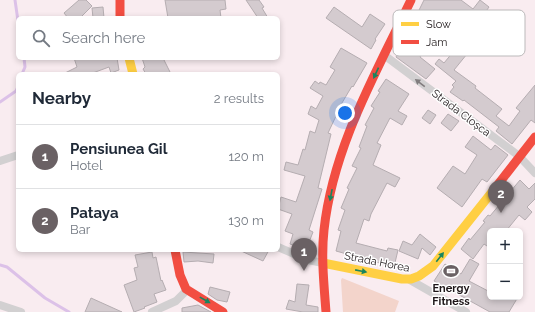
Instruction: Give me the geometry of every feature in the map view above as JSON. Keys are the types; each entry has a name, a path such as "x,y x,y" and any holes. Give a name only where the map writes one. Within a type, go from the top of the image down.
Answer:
{"main road":[{"path":"120,0 120,16"},
{"path":"406,10 411,0"},
{"path":"326,312 323,263 324,230 332,187 352,123 393,37"},
{"path":"130,60 132,72"},
{"path":"410,280 425,273 433,266 535,137"},
{"path":"175,252 181,276 187,290 223,312"},
{"name":"Strada Horea","path":"323,263 342,268 410,280"}],"street":[{"name":"Strada Cloșca","path":"384,55 519,156 535,173"},
{"path":"0,161 16,156"},
{"path":"280,248 308,260 323,263"},
{"name":"Strada Horea","path":"410,280 466,312"},
{"path":"152,312 176,301 187,290"},
{"path":"0,305 21,312"}],"shaded area":[{"path":"342,278 399,301 395,312 343,312"}],"building":[{"path":"79,0 86,0 92,6 82,16 66,16 64,13"},
{"path":"165,0 225,0 226,9 220,10 221,16 168,16"},
{"path":"246,0 259,0 264,7 262,8 267,16 257,16"},
{"path":"424,0 461,0 473,9 480,0 489,7 487,10 419,10"},
{"path":"103,7 104,16 93,16 92,8"},
{"path":"334,7 362,27 370,14 385,24 375,39 376,40 371,49 326,18"},
{"path":"341,48 367,63 336,113 337,114 328,133 331,134 318,188 322,189 309,230 313,232 306,250 290,244 293,234 285,231 292,214 280,210 281,197 296,202 305,176 284,170 286,162 298,165 303,149 305,150 310,131 315,133 319,120 308,114 311,106 316,109 323,96 310,88 315,81 319,84 320,82 326,85 335,70 330,67"},
{"path":"420,56 435,69 426,79 396,57"},
{"path":"450,56 465,56 454,70 476,86 475,88 502,109 496,116 509,126 520,111 516,108 535,85 535,123 531,120 512,144 496,131 499,127 464,100 463,101 450,92 454,87 452,85 456,81 435,64 439,59 444,63"},
{"path":"75,60 117,60 119,70 111,72 109,67 95,72 67,72 77,67"},
{"path":"143,60 164,60 170,72 145,72 143,69 145,67"},
{"path":"386,79 409,94 398,111 407,116 402,125 390,118 377,143 381,145 373,165 400,178 395,187 387,183 369,221 364,219 356,243 387,251 388,248 398,250 394,267 336,251 341,231 338,230 345,210 341,208 349,189 347,188 357,168 352,166 361,148 359,147 367,126 365,125 374,108 371,106"},
{"path":"428,110 436,115 430,124 422,118"},
{"path":"448,114 459,121 451,131 441,123"},
{"path":"473,136 491,150 495,145 508,155 487,182 482,179 462,207 437,188 453,166 465,174 477,155 465,147"},
{"path":"520,180 529,189 535,183 535,199 527,207 532,212 525,220 519,215 508,228 487,228 487,246 484,244 473,259 461,249 469,238 470,240 485,222 483,221 488,215 490,216"},
{"path":"420,234 436,247 430,255 422,248 418,259 399,251 403,241 412,245"},
{"path":"152,252 153,258 156,257 161,281 162,280 166,290 154,294 157,302 134,312 124,285 137,280 134,268 138,267 135,255"},
{"path":"183,252 214,254 213,263 198,261 184,262"},
{"path":"243,252 268,252 263,261"},
{"path":"470,259 479,264 469,281 487,290 487,300 516,300 509,312 490,312 434,281 445,264 461,274"},
{"path":"297,284 309,285 306,305 318,307 318,312 303,312 286,309 289,300 295,302"},
{"path":"210,287 230,292 227,302 217,300 208,294"},
{"path":"91,298 122,312 85,312"},
{"path":"198,305 211,312 182,312 182,308"}],"waterway":[{"path":"15,0 17,16"},
{"path":"23,72 25,67 24,60"},
{"path":"0,102 16,91"},
{"path":"0,265 7,267 45,298 69,312"}],"traffic: slow":[{"path":"130,60 132,72"},
{"path":"323,263 402,279 411,279 419,276 433,266 496,187"}],"traffic: jam":[{"path":"120,0 120,16"},
{"path":"406,10 411,0"},
{"path":"326,312 323,271 323,240 329,199 336,169 346,140 370,83 393,36"},
{"path":"496,187 535,137"},
{"path":"175,252 180,275 186,289 223,312"}],"place":[{"name":"Pataya","path":"501,213"},
{"name":"Pensiunea Gil","path":"304,271"},
{"name":"Energy Fitness","path":"451,271"}]}
